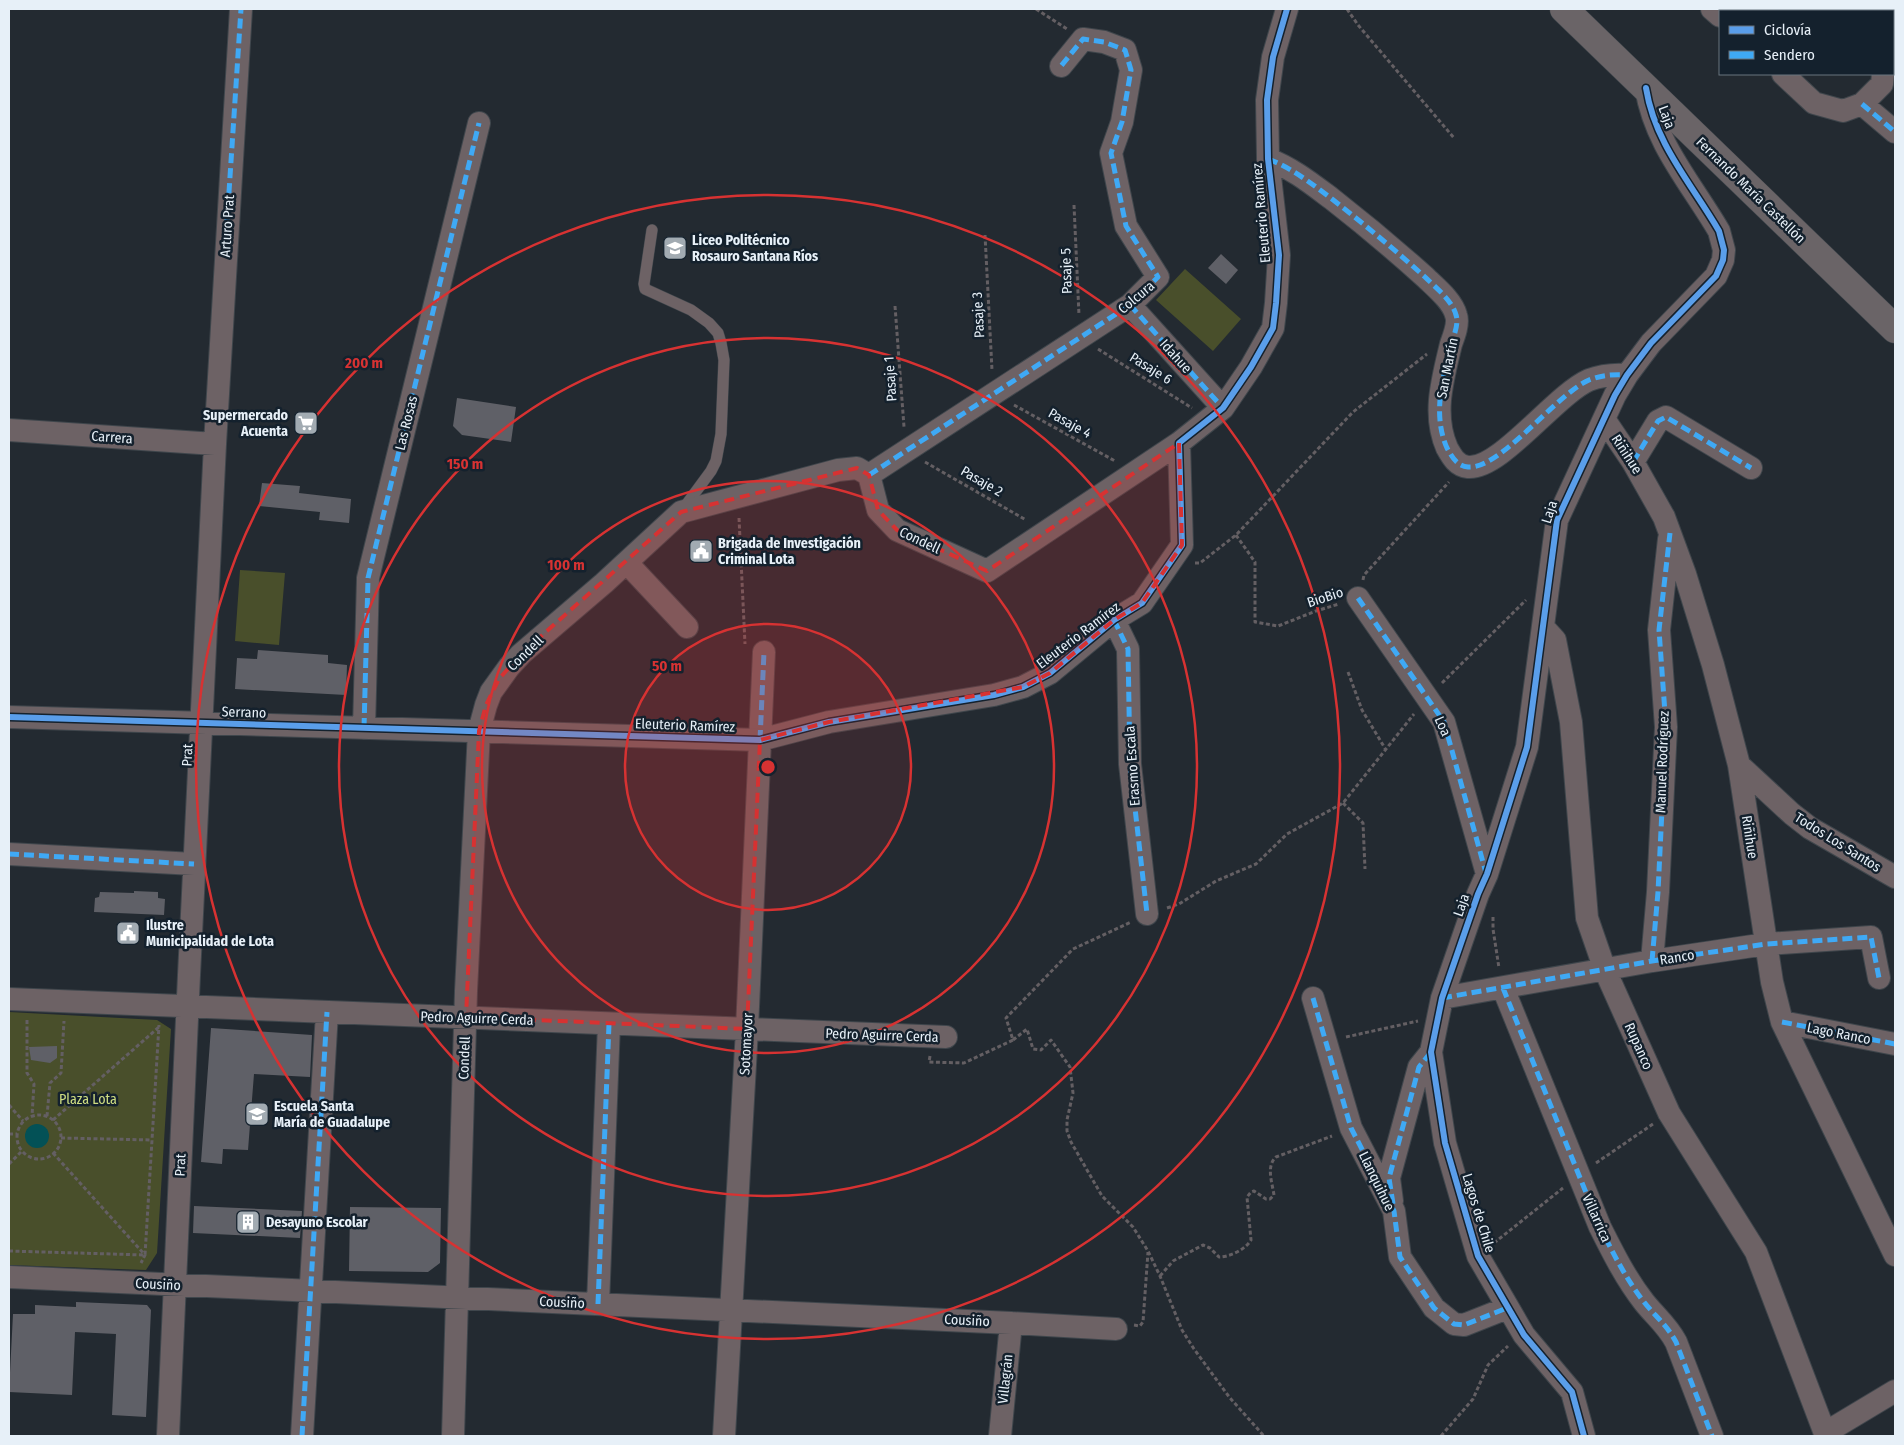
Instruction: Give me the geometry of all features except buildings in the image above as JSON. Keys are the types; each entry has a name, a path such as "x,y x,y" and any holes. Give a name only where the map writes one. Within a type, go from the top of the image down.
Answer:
{"main road":[{"name":"Fernando María Castellón","path":"1564,9 1895,329"}],"street":[{"name":"Arturo Prat","path":"215,444 241,9"},
{"name":"Eleuterio Ramírez","path":"479,732 760,740 829,722 994,696 1023,687 1050,673 1114,620 1142,603 1182,545 1179,444 1216,413 1252,367 1272,328 1278,286 1279,255 1268,159 1266,120 1269,79 1278,36 1288,9"},
{"path":"1851,9 1855,10"},
{"path":"1061,66 1082,39"},
{"name":"Colcura","path":"869,475 1130,305 1158,277 1126,226 1111,153 1122,122 1131,70 1124,50 1104,42 1082,39"},
{"path":"1784,75 1814,103 1843,111 1862,104 1882,84 1883,75"},
{"name":"Laja","path":"1440,1008 1478,894 1487,874 1527,747 1557,520 1626,375 1651,343 1716,276 1723,260 1724,250 1719,231 1658,132 1652,118 1646,88"},
{"path":"1862,104 1895,132"},
{"name":"Las Rosas","path":"364,728 368,578 479,123"},
{"name":"San Martín","path":"1268,159 1291,170 1316,187 1402,256 1442,294 1454,310 1457,315 1457,322 1442,380 1440,408 1446,444 1453,459 1463,466"},
{"name":"Idahue","path":"1130,305 1216,413"},
{"path":"1463,466 1469,468 1482,465 1502,452 1554,405 1588,380 1614,374 1626,375"},
{"path":"1633,462 1658,421 1664,417 1751,468"},
{"name":"Riñihue","path":"1604,419 1657,502 1670,533 1699,617 1739,765 1772,982 1782,1022 1895,1255"},
{"name":"Carrera","path":"9,430 215,444"},
{"name":"Prat","path":"168,1436 215,444"},
{"name":"Condell","path":"453,1436 466,1018 479,732 491,692 509,667 521,654 627,563 681,512 845,469 857,468 869,475 878,510 897,530 987,571 1179,444"},
{"name":"Manuel Rodríguez","path":"1652,961 1658,892 1666,728 1659,630 1670,533"},
{"path":"627,563 686,627"},
{"name":"Loa","path":"1358,598 1444,722 1487,874"},
{"name":"Erasmo Escala","path":"1114,620 1128,649 1130,764 1147,914"},
{"name":"Rupanco","path":"1544,628 1555,640 1571,722 1587,918 1605,970 1669,1113 1756,1252 1826,1434"},
{"name":"Sotomayor","path":"724,1436 747,1029 760,740 755,652"},
{"name":"Serrano","path":"9,717 479,732"},
{"name":"Todos Los Santos","path":"1739,765 1810,828 1895,876"},
{"path":"9,854 194,864"},
{"name":"Ranco","path":"1440,1008 1503,988 1652,961 1766,944 1871,937 1879,978"},
{"name":"Villarrica","path":"1503,988 1603,1233 1631,1284 1645,1303 1668,1328 1679,1351 1712,1436"},
{"name":"Llanquihue","path":"1313,998 1351,1128 1394,1211 1400,1257 1434,1308 1454,1324 1464,1325 1507,1308"},
{"name":"Pedro Aguirre Cerda","path":"9,999 160,1016 187,1006 938,1037"},
{"name":"Lagos de Chile","path":"1440,1008 1431,1052 1445,1144 1478,1256 1524,1335 1572,1392 1584,1436"},
{"path":"302,1436 327,1012"},
{"name":"Lago Ranco","path":"1782,1022 1895,1044"},
{"path":"598,1304 609,1024"},
{"path":"1394,1211 1389,1178 1419,1067 1431,1052"},
{"name":"Cousiño","path":"9,1277 1011,1322 1116,1330"},
{"name":"Villagrán","path":"1000,1436 1011,1322"},
{"path":"1826,1434 1895,1391"}],"lane":[{"path":"652,230 644,284 645,290 680,304 709,323 718,333 724,360 721,434 716,461 711,471 681,512"}],"path":[{"path":"1036,9 1082,39"},
{"path":"1347,9 1358,25 1454,138"},
{"path":"1170,565 1200,562 1236,535 1353,412 1454,331"},
{"path":"738,496 755,652"},
{"path":"1012,1040 1006,1018 1073,950 1147,914 1179,904 1216,881 1256,864 1288,834 1343,803 1427,698 1530,596 1549,584"},
{"path":"1348,672 1362,710 1386,750"},
{"path":"1343,803 1363,823 1365,869"},
{"path":"1493,910 1493,929 1503,988"},
{"path":"1326,1042 1410,1022 1440,1008"},
{"path":"53,1120 160,1016"},
{"path":"130,1282 145,1255 160,1016"},
{"path":"27,1020 26,1073 34,1084 32,1116"},
{"path":"47,1116 50,1083 61,1073 64,1021"},
{"path":"938,1037 929,1062 964,1063 1012,1040 1027,1029 1033,1049 1041,1050 1051,1040 1070,1068 1073,1093 1067,1120 1067,1131 1071,1142 1102,1196 1133,1227 1148,1251 1182,1330 1194,1349 1230,1398 1264,1436"},
{"path":"9,1105 23,1122"},
{"path":"32,1116 47,1116 53,1120 60,1131 60,1143 54,1153 46,1158 33,1158 22,1152 17,1140 17,1134 23,1122 32,1116"},
{"path":"1160,1276 1173,1261 1203,1245 1210,1248 1219,1257 1226,1257 1248,1245 1251,1240 1247,1197 1254,1191 1266,1199 1270,1199 1274,1195 1270,1168 1271,1161 1276,1157 1351,1128"},
{"path":"9,1134 17,1134"},
{"path":"61,1138 152,1140"},
{"path":"9,1164 22,1152"},
{"path":"54,1153 145,1255"},
{"path":"9,1251 145,1255"},
{"path":"1116,1330 1128,1325 1140,1326 1143,1322 1148,1251"},
{"path":"1441,1436 1473,1399 1488,1365 1512,1343 1524,1335"}],"highlighted area":[{"path":"1179,443 1182,545 1142,603 1114,620 1050,673 1023,687 829,722 760,740 747,1029 466,1017 479,731 486,705 499,679 521,654 681,512 857,468 869,475 878,510 897,530 987,571"}],"green space":[{"path":"1185,269 1241,319 1213,351 1156,300"},
{"path":"240,570 285,573 279,645 235,641"},
{"name":"Plaza Lota","path":"9,1012 157,1020 171,1029 157,1253 146,1270 9,1265"}],"water":[{"path":"37,1124 45,1128 49,1136 45,1144 37,1148 29,1144 25,1136 29,1128"}],"marked path":[{"path":"225,253 241,9"},
{"path":"869,475 1130,305 1158,277 1126,226 1111,153 1122,122 1131,70 1125,50 1104,42 1083,39 1061,66"},
{"path":"1862,104 1895,132"},
{"path":"364,728 368,578 479,123"},
{"path":"1268,159 1302,177 1344,208 1425,277 1451,304 1457,322 1442,383 1440,422 1447,448 1453,458 1461,465 1468,467 1481,465 1496,457 1560,400 1589,380 1608,375 1627,375"},
{"path":"1130,305 1223,408"},
{"path":"1633,462 1658,421 1666,417 1751,468"},
{"path":"1652,961 1658,892 1666,727 1659,630 1670,533"},
{"path":"1358,598 1444,722 1486,873"},
{"path":"1114,620 1128,649 1130,764 1147,914"},
{"path":"760,740 764,652"},
{"path":"9,854 194,864"},
{"path":"1442,998 1652,961 1766,944 1871,937 1879,978"},
{"path":"1503,988 1600,1227 1631,1284 1676,1342 1712,1436"},
{"path":"1313,998 1351,1128 1394,1211 1400,1257 1434,1308 1454,1324 1464,1325 1507,1308"},
{"path":"302,1436 327,1012"},
{"path":"1782,1022 1895,1044"},
{"path":"598,1304 609,1024"},
{"path":"1393,1204 1389,1178 1419,1067 1431,1052"}],"cycle path":[{"path":"9,717 760,740 829,722 994,695 1023,687 1050,673 1114,620 1142,603 1182,545 1179,443 1223,408 1251,367 1273,328 1279,255 1268,159 1267,100 1273,57 1287,9"},
{"path":"1584,1436 1572,1392 1524,1335 1478,1256 1445,1143 1431,1052 1442,998 1478,894 1487,874 1527,747 1557,520 1615,395 1627,375 1651,343 1716,276 1723,260 1724,250 1719,231 1666,145 1657,127 1646,88"}],"place":[{"name":"Liceo Politécnico Rosauro Santana Ríos","path":"675,248"},
{"name":"Supermercado Acuenta","path":"306,423"},
{"name":"Brigada de Investigación Criminal Lota","path":"701,551"},
{"name":"Ilustre Municipalidad de Lota","path":"128,933"},
{"name":"Escuela Santa María de Guadalupe","path":"257,1114"},
{"name":"Desayuno Escolar","path":"248,1222"}]}
